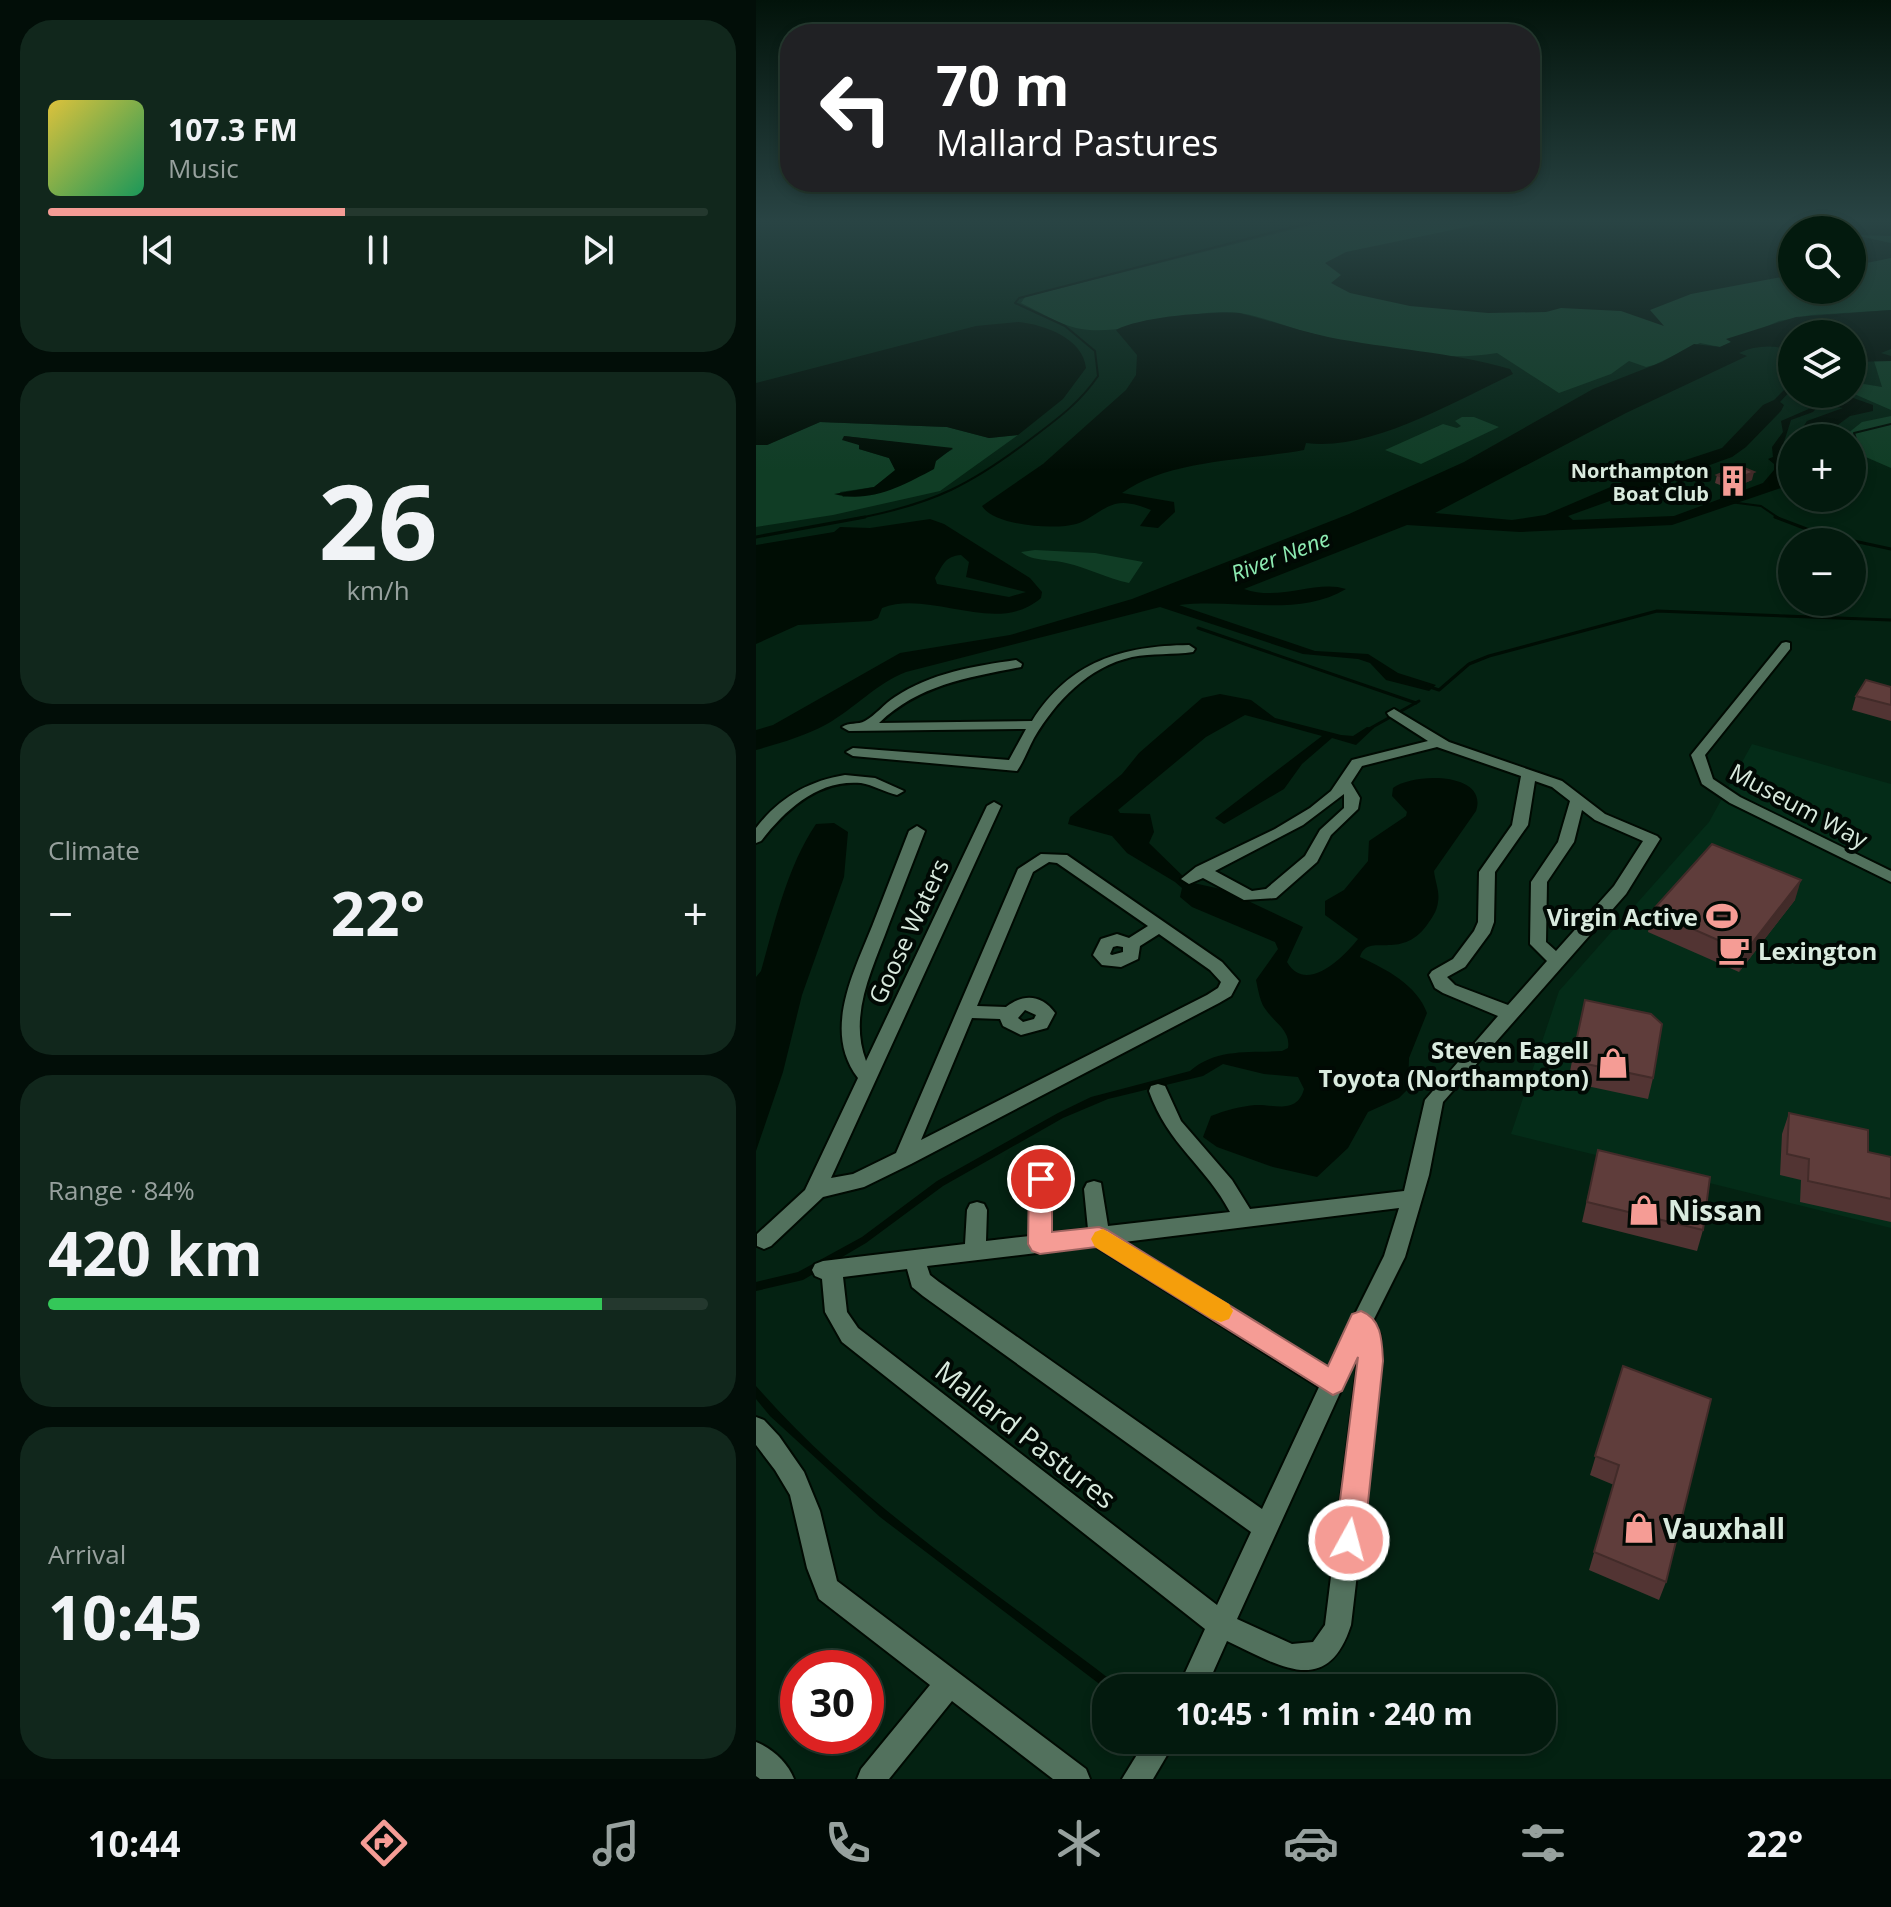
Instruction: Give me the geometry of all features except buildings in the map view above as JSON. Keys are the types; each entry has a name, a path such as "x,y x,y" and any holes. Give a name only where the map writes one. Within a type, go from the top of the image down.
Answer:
{"street":[{"name":"Museum Way","path":"1786,646 1698,755 1707,781 1735,800 1891,877"},
{"path":"853,752 1013,767 1033,725 1064,689 1114,659 1140,652 1189,649"},
{"path":"869,725 884,709 939,678 1016,664"},
{"path":"1198,1674 1394,1257 1413,1198 1434,1100 1620,890 1652,839 1600,817 1578,798 1529,773 1440,742 1394,713"},
{"path":"849,727 1033,725"},
{"path":"1345,784 1354,801 1351,809 1325,833 1311,859 1270,894 1250,896 1196,875 1273,839 1333,798 1357,763 1440,742"},
{"path":"1509,1013 1449,989 1441,984 1438,975 1459,963 1482,933 1486,922 1487,872 1520,825 1529,773"},
{"path":"756,838 781,808 811,788 860,779 897,791"},
{"path":"1556,960 1538,944 1538,887 1566,842 1578,798"},
{"name":"Goose Waters","path":"764,1240 816,1190 994,806"},
{"name":"Goose Waters","path":"869,1078 856,1060 851,1011 855,991 917,831"},
{"path":"816,1190 857,1181 904,1158 1225,992 1230,986 1226,975 1061,858 1037,860 1026,869 904,1158"},
{"path":"1131,944 1160,926"},
{"path":"966,1012 1010,1013"},
{"path":"1158,1091 1176,1131 1234,1200 1244,1219"},
{"path":"1040,1157 1040,1244"},
{"path":"1094,1189 1099,1237 1333,1383"},
{"name":"Mallard Pastures","path":"1361,1322 1369,1335 1371,1361 1334,1641 1314,1658 1291,1657 1221,1625 850,1335 837,1321 827,1269 1413,1198"},
{"path":"975,1252 977,1210"},
{"path":"915,1259 915,1271 931,1289 1267,1528"},
{"path":"756,1428 785,1463 803,1497 819,1568 828,1590 850,1610 1076,1779"},
{"path":"871,1779 948,1684"},
{"path":"1136,1779 1153,1754"},
{"path":"756,1756 780,1779"}],"shaded area":[{"path":"1025,305 1891,305 1891,310 1778,320 1720,347 1700,343 1646,367 1629,361 1611,374 1559,393 1497,353 1451,356 1404,353 1333,339 1240,313 1199,314 1115,329 1076,328"},
{"path":"1874,361 1891,361 1891,410 1866,399 1866,384 1882,387"},
{"path":"1891,416 1891,468 1866,457 1866,424 1860,424"},
{"path":"1462,417 1474,417 1499,427 1421,464 1385,450 1443,424 1457,428 1461,426 1455,421"},
{"path":"820,422 947,427 989,438 1018,435 940,491 833,515 756,527 756,445 767,445","holes":["844,436 953,449 876,494 843,497 840,492 874,487 896,471 889,458 859,449 859,445"]},
{"path":"1021,552 1095,553 1143,562 1129,583"},
{"path":"1752,744 1891,784 1891,1228 1511,1134 1559,991 1709,822"}],"water":[{"path":"1405,305 1663,305 1650,310 1664,326 1621,311 1561,308 1546,312 1488,313"},
{"path":"1891,310 1891,349 1881,353 1891,356 1891,361 1866,362 1866,320 1786,320"},
{"path":"1239,313 1328,337 1488,363 1510,369 1513,374 1439,410 1384,432 1331,444 1306,443 1304,450 1186,467 1163,473 1122,493 1174,502 1175,512 1158,528 1140,526 1151,510 1129,504 1110,506 1076,524 1054,527 1011,522 989,513 982,506 1043,464 1126,390 1136,375 1137,355 1116,330 1159,318"},
{"path":"1019,322 1051,330 1071,341 1086,368 1063,399 1018,435 989,438 947,427 820,422 767,445 756,445 756,383 976,326"},
{"name":"River Nene","path":"1778,323 1778,347 1752,348 1739,353 1747,356 1626,413 1435,513 1512,520 1545,515 1634,477 1722,448 1763,405 1778,396 1781,411 1732,457 1568,516 1573,520 1674,516 1763,483 1774,470 1774,464 1768,459 1773,457 1772,447 1778,439 1778,489 1672,525 1520,532 1407,525 1244,589 1271,593 1323,587 1346,589 1327,598 1286,605 1179,605 1315,651 1368,654 1398,673 1436,685 1429,691 1386,680 1370,663 1358,659 1303,654 1160,607 906,672 827,724 756,750 756,730 773,725 900,653 1010,635 1132,599 1349,514 1464,462 1593,389 1662,362 1694,344 1720,347 1731,342 1726,339"},
{"path":"1866,403 1873,405 1873,411 1850,416 1839,424 1805,424 1843,408 1866,408"},
{"path":"1816,408 1813,412 1791,420 1790,424 1782,424 1781,421"},
{"path":"844,436 953,448 936,461 934,469 911,481 874,495 847,496 834,494 874,487 895,470 889,458 859,449 859,445 842,440"},
{"path":"930,519 944,524 1030,578 1042,592 1041,598 1023,609 1004,613 901,604 882,608 878,618 871,621 798,625 756,644 756,545 834,532 840,527 870,528","holes":["961,555 969,562 966,577 1026,592 1009,597 937,584 935,578 948,559"]},
{"path":"1220,694 1251,700 1275,718 1341,735 1353,736 1367,727 1374,728 1356,745 1332,738 1302,764 1284,789 1224,824 1215,818 1322,736 1245,715 1206,737 1118,810 1120,813 1150,814 1154,832 1149,843 1189,882 1225,890 1303,927 1287,962 1304,975 1324,970 1358,939 1325,915 1325,901 1344,890 1368,861 1369,841 1406,816 1407,812 1392,796 1393,788 1417,779 1447,779 1461,782 1477,798 1476,811 1434,871 1438,902 1427,925 1406,942 1370,946 1360,957 1408,986 1427,1013 1409,1058 1408,1089 1399,1098 1368,1112 1348,1148 1317,1177 1273,1167 1217,1147 1203,1137 1211,1116 1216,1114 1249,1106 1284,1106 1296,1102 1304,1089 1298,1077 1264,1074 1223,1064 1203,1076 1108,1099 1063,1118 943,1186 866,1243 803,1280 756,1291 756,1282 798,1272 862,1237 937,1181 1091,1097 1190,1071 1222,1055 1288,1048 1285,1032 1262,1004 1256,980 1278,949 1275,942 1192,907 1180,897 1182,888 1127,853 1112,836 1068,824 1070,817 1122,774 1139,753 1202,698"},
{"path":"834,823 848,832 844,877 802,995 783,1072 756,1151 756,977 761,971 797,858 816,824"},
{"path":"756,1386 796,1429 884,1509 1102,1674 1092,1674 1092,1678 880,1517 770,1416 756,1399"}],"waterway":[{"path":"854,519 930,499 972,479 1053,422 1077,401 1098,376 1095,351 1065,326 1019,305"},
{"path":"1866,430 1891,424"},
{"path":"1730,502 1761,506 1780,519"},
{"path":"756,537 865,517"},
{"path":"1775,517 1780,519"},
{"path":"1780,519 1817,533 1891,549"},
{"path":"1427,686 1439,690 1469,664 1489,656 1657,611 1891,620"},
{"path":"1198,628 1416,703"},
{"path":"1369,729 1416,703"}],"slow traffic":[{"path":"1103,1239 1221,1311"}],"place":[{"name":"Northampton Boat Club","path":"1733,481"},
{"name":"Virgin Active","path":"1722,916"},
{"name":"Lexington","path":"1734,950"},
{"name":"Steven Eagell Toyota (Northampton)","path":"1613,1063"},
{"name":"Nissan","path":"1644,1210"},
{"name":"Vauxhall","path":"1639,1528"}],"route":[{"path":"1041,1179 1040,1244 1099,1237 1333,1383 1361,1322 1369,1335 1371,1361 1349,1540"}]}
